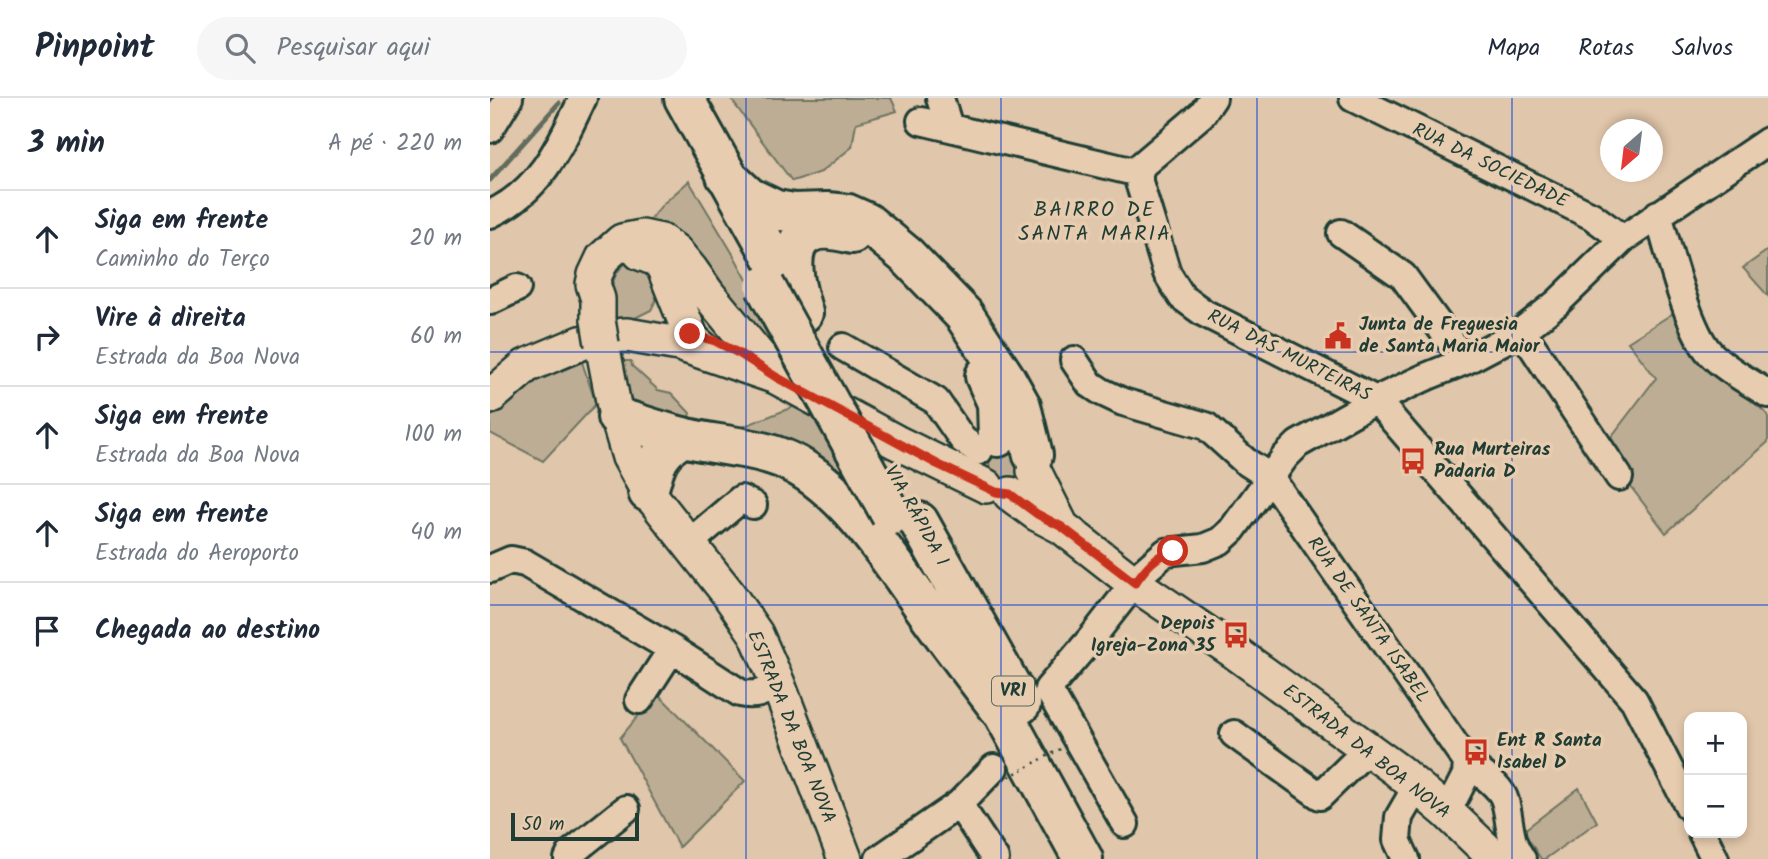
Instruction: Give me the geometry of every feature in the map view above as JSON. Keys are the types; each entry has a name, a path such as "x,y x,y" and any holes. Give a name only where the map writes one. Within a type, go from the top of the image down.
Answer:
{"highway":[{"name":"VIA RÁPIDA 1","path":"661,98 718,180 789,294 1005,716 1083,859"},
{"name":"VIA RÁPIDA 1","path":"684,98 718,180"},
{"path":"718,180 776,209 827,220 851,233 888,260 944,315 980,366 997,403 1005,456"},
{"path":"789,294 791,264 799,242 827,220"},
{"path":"615,412 683,437 765,453 787,461 813,476 839,499 893,562 1005,716"},
{"path":"648,492 655,463 665,449 683,437"},
{"name":"VIA RÁPIDA 1","path":"905,519 1107,859"}],"main road":[{"name":"ESTRADA DA BOA NOVA","path":"776,377 675,251 661,241 642,237 622,241 603,258 594,275 593,284 615,412 629,457 648,492 727,592 756,634 845,859"},
{"path":"598,310 601,285 610,268 619,258 643,252 663,266 693,341"},
{"path":"627,335 656,311 671,284"},
{"path":"693,341 708,294"},
{"name":"ESTRADA DA BOA NOVA","path":"490,397 526,366 581,343 643,330 693,341 715,341 937,464 1005,456 1037,514 1062,527 1135,583 1368,749 1417,786 1496,859"}],"street":[{"path":"490,130 509,98"},
{"path":"490,214 518,199 535,181 557,152 583,98"},
{"path":"940,98 949,127"},
{"path":"921,121 1139,173 1149,158 1202,114 1213,98"},
{"name":"RUA DA SOCIEDADE","path":"1353,98 1592,216 1623,239"},
{"path":"1125,824 1048,689 1143,572 1166,552 1203,548 1220,541 1298,444 1376,400 1465,361 1522,331 1557,303 1623,239 1768,141"},
{"name":"RUA DAS MURTEIRAS","path":"1139,173 1139,182 1167,273 1182,297 1204,313 1376,400 1634,700 1684,797"},
{"path":"1658,214 1686,306 1707,351 1768,394"},
{"path":"1341,233 1403,276 1465,361"},
{"path":"490,301 517,288"},
{"path":"1522,331 1619,477"},
{"path":"843,347 936,401 963,440 1005,456"},
{"path":"1074,360 1090,384 1102,392 1123,402 1206,426 1244,461 1269,477"},
{"name":"RUA DE SANTA ISABEL","path":"1269,477 1467,762 1499,789 1505,800 1514,849 1522,859"},
{"path":"689,543 741,499 753,505"},
{"path":"490,569 511,559 525,563 672,649 740,693 750,696 761,694 778,684"},
{"path":"639,700 672,649"},
{"path":"1234,734 1320,796 1368,749"},
{"path":"1447,812 1466,775 1467,762"},
{"path":"879,859 999,774"},
{"path":"1406,859 1396,840 1399,817 1417,786"},
{"path":"959,804 995,859"},
{"path":"569,856 626,809"},
{"path":"1704,838 1715,859"}],"path":[{"path":"999,774 1064,747 1065,743"}],"shaded area":[{"path":"730,98 891,98 897,111 856,123 852,147 821,172 792,181"},
{"path":"689,181 733,254 780,341 781,348 777,354 643,228 663,204"},
{"path":"1768,250 1768,296 1743,268"},
{"path":"635,259 646,261 660,292 651,310 633,319 615,321 612,293 615,277 619,270"},
{"path":"1675,312 1724,375 1768,415 1768,442 1666,533 1602,449 1656,378 1628,342"},
{"path":"581,359 596,404 543,461 490,433 490,417 543,374"},
{"path":"619,361 631,361 632,366 658,390 671,393 690,413 687,424 727,433 798,405 822,416 878,511 854,504 632,412"},
{"path":"999,448 1015,449 1020,474 1012,479 998,478 991,472 990,458"},
{"path":"657,693 745,781 679,847 620,738"},
{"path":"1579,788 1597,822 1545,859 1541,859 1523,831"}],"waterway":[{"path":"490,180 559,103"}],"place":[{"name":"Junta de Freguesia de Santa Maria Maior","path":"1338,336"},
{"name":"Rua Murteiras Padaria D","path":"1413,461"},
{"name":"Depois Igreja-Zona 35","path":"1236,635"},
{"name":"Ent R Santa Isabel D","path":"1476,752"}],"district":[{"name":"BAIRRO DE SANTA MARIA","path":"1095,222"}],"route":[{"path":"690,334 715,341 740,354 776,377 937,464 990,490 1010,494 1037,514 1062,527 1135,583 1158,557 1173,551"}]}
